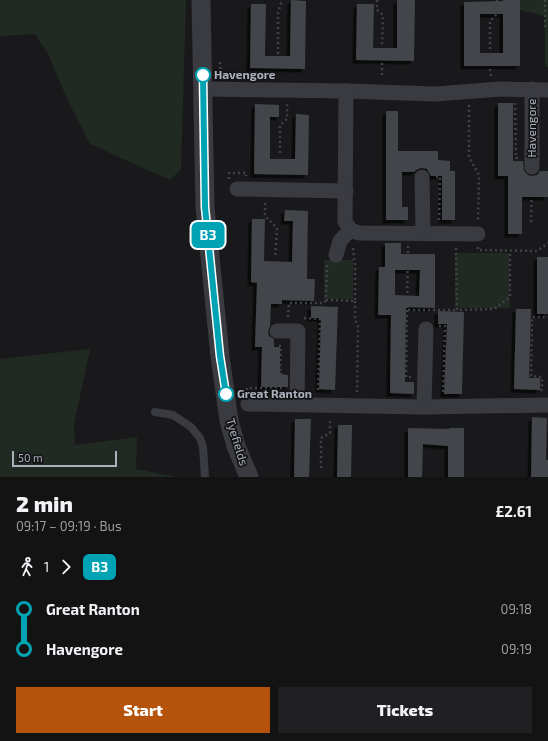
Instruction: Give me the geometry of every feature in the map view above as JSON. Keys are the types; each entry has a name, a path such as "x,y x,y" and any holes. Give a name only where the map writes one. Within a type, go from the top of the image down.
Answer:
{"street":[{"name":"Tyefields","path":"201,0 204,89 205,207 220,356 230,421 236,446 249,477"},
{"name":"Havengore","path":"204,89 435,94 500,89 548,90"},
{"name":"Havengore","path":"532,89 532,166"},
{"path":"346,91 345,221 350,230 360,233 422,232 478,234"},
{"path":"422,177 422,232"},
{"path":"242,184 346,191"},
{"path":"336,255 340,240 350,230"},
{"path":"424,327 424,407"},
{"path":"277,331 298,331 297,405"},
{"path":"248,404 424,407 548,405"}],"lane":[{"path":"155,412 173,415 191,427 200,438 203,446 205,477"}],"path":[{"path":"278,54 278,13 282,0"},
{"path":"377,0 377,10 383,15 382,45"},
{"path":"490,49 490,22 497,14 497,0"},
{"path":"545,0 545,26 548,26"},
{"path":"220,61 221,76 223,80"},
{"path":"382,63 382,84"},
{"path":"470,98 469,157 479,175 478,250 537,251 548,243"},
{"path":"513,100 515,103 516,158 530,158 530,167 532,166"},
{"path":"280,153 280,125 287,119 287,102 294,102"},
{"path":"229,173 246,173 242,184 228,183 229,173"},
{"path":"422,177 440,177 439,223"},
{"path":"531,222 532,186 541,185"},
{"path":"408,241 406,377 417,377"},
{"path":"456,242 457,310"},
{"path":"407,310 494,310 510,296 510,251"},
{"path":"285,374 280,374 281,346 276,346 277,317 288,318 289,303 324,304 326,300"},
{"path":"355,301 354,320 358,325 357,399"},
{"path":"538,393 542,388 542,377 531,376 532,317 548,317"},
{"path":"296,318 320,319 318,398"},
{"path":"407,325 424,327 445,326 443,398"},
{"path":"246,388 290,388"},
{"path":"321,468 321,438 330,432 330,416"}],"shaded area":[{"path":"0,0 186,0 181,169 170,180 90,144 69,103 48,54 35,34 0,36"},
{"path":"519,0 548,0 548,67 545,67 545,16 520,10"},
{"path":"455,253 509,253 510,308 455,308"},
{"path":"324,260 353,260 353,299 324,299"},
{"path":"90,349 74,425 75,445 137,437 136,469 177,477 0,477 0,359"}],"building":[{"path":"291,0 306,1 305,69 250,68 251,4 266,4 265,56 290,56"},
{"path":"397,0 415,0 414,61 356,60 357,4 374,4 373,48 397,48"},
{"path":"520,0 520,66 464,66 464,2","holes":["480,14 503,14 503,53 480,53"]},
{"path":"498,103 513,103 513,161 523,161 524,171 528,175 537,175 540,171 548,171 548,197 522,197 522,234 508,234 508,176 498,176"},
{"path":"255,104 279,105 279,117 270,117 270,159 295,159 296,114 309,115 308,175 254,174"},
{"path":"386,111 398,111 398,151 438,151 438,160 450,161 450,171 455,171 455,220 442,220 442,176 431,176 427,169 422,168 414,172 402,172 402,207 408,207 408,220 386,220"},
{"path":"285,210 308,211 307,279 315,279 314,301 282,300 282,304 271,304 270,326 268,331 269,336 274,339 274,347 280,347 280,374 288,375 288,387 261,387 262,347 255,347 257,283 251,282 252,219 265,219 264,261 292,262 293,221 284,221"},
{"path":"385,243 401,243 401,254 435,254 435,308 406,307 405,382 414,382 414,394 390,393 391,315 378,315 379,267 385,267","holes":["395,270 420,270 419,296 395,295"]},
{"path":"537,257 548,257 548,314 537,314"},
{"path":"311,306 338,307 335,390 319,389 321,318 311,318"},
{"path":"516,309 531,309 529,378 540,378 540,390 514,389"},
{"path":"438,311 464,312 462,394 444,394 447,324 438,324"},
{"path":"532,417 547,418 546,460 548,460 548,477 531,477"},
{"path":"295,419 311,419 309,477 294,477"},
{"path":"338,425 352,425 351,477 337,477"},
{"path":"408,428 464,428 464,477 448,477 448,446 423,444 422,477 408,477"}],"bus line":[{"name":"B3","path":"203,75 205,207 220,356 226,394"}],"place":[{"name":"Havengore","path":"203,75"},
{"name":"Great Ranton","path":"226,394"}]}
